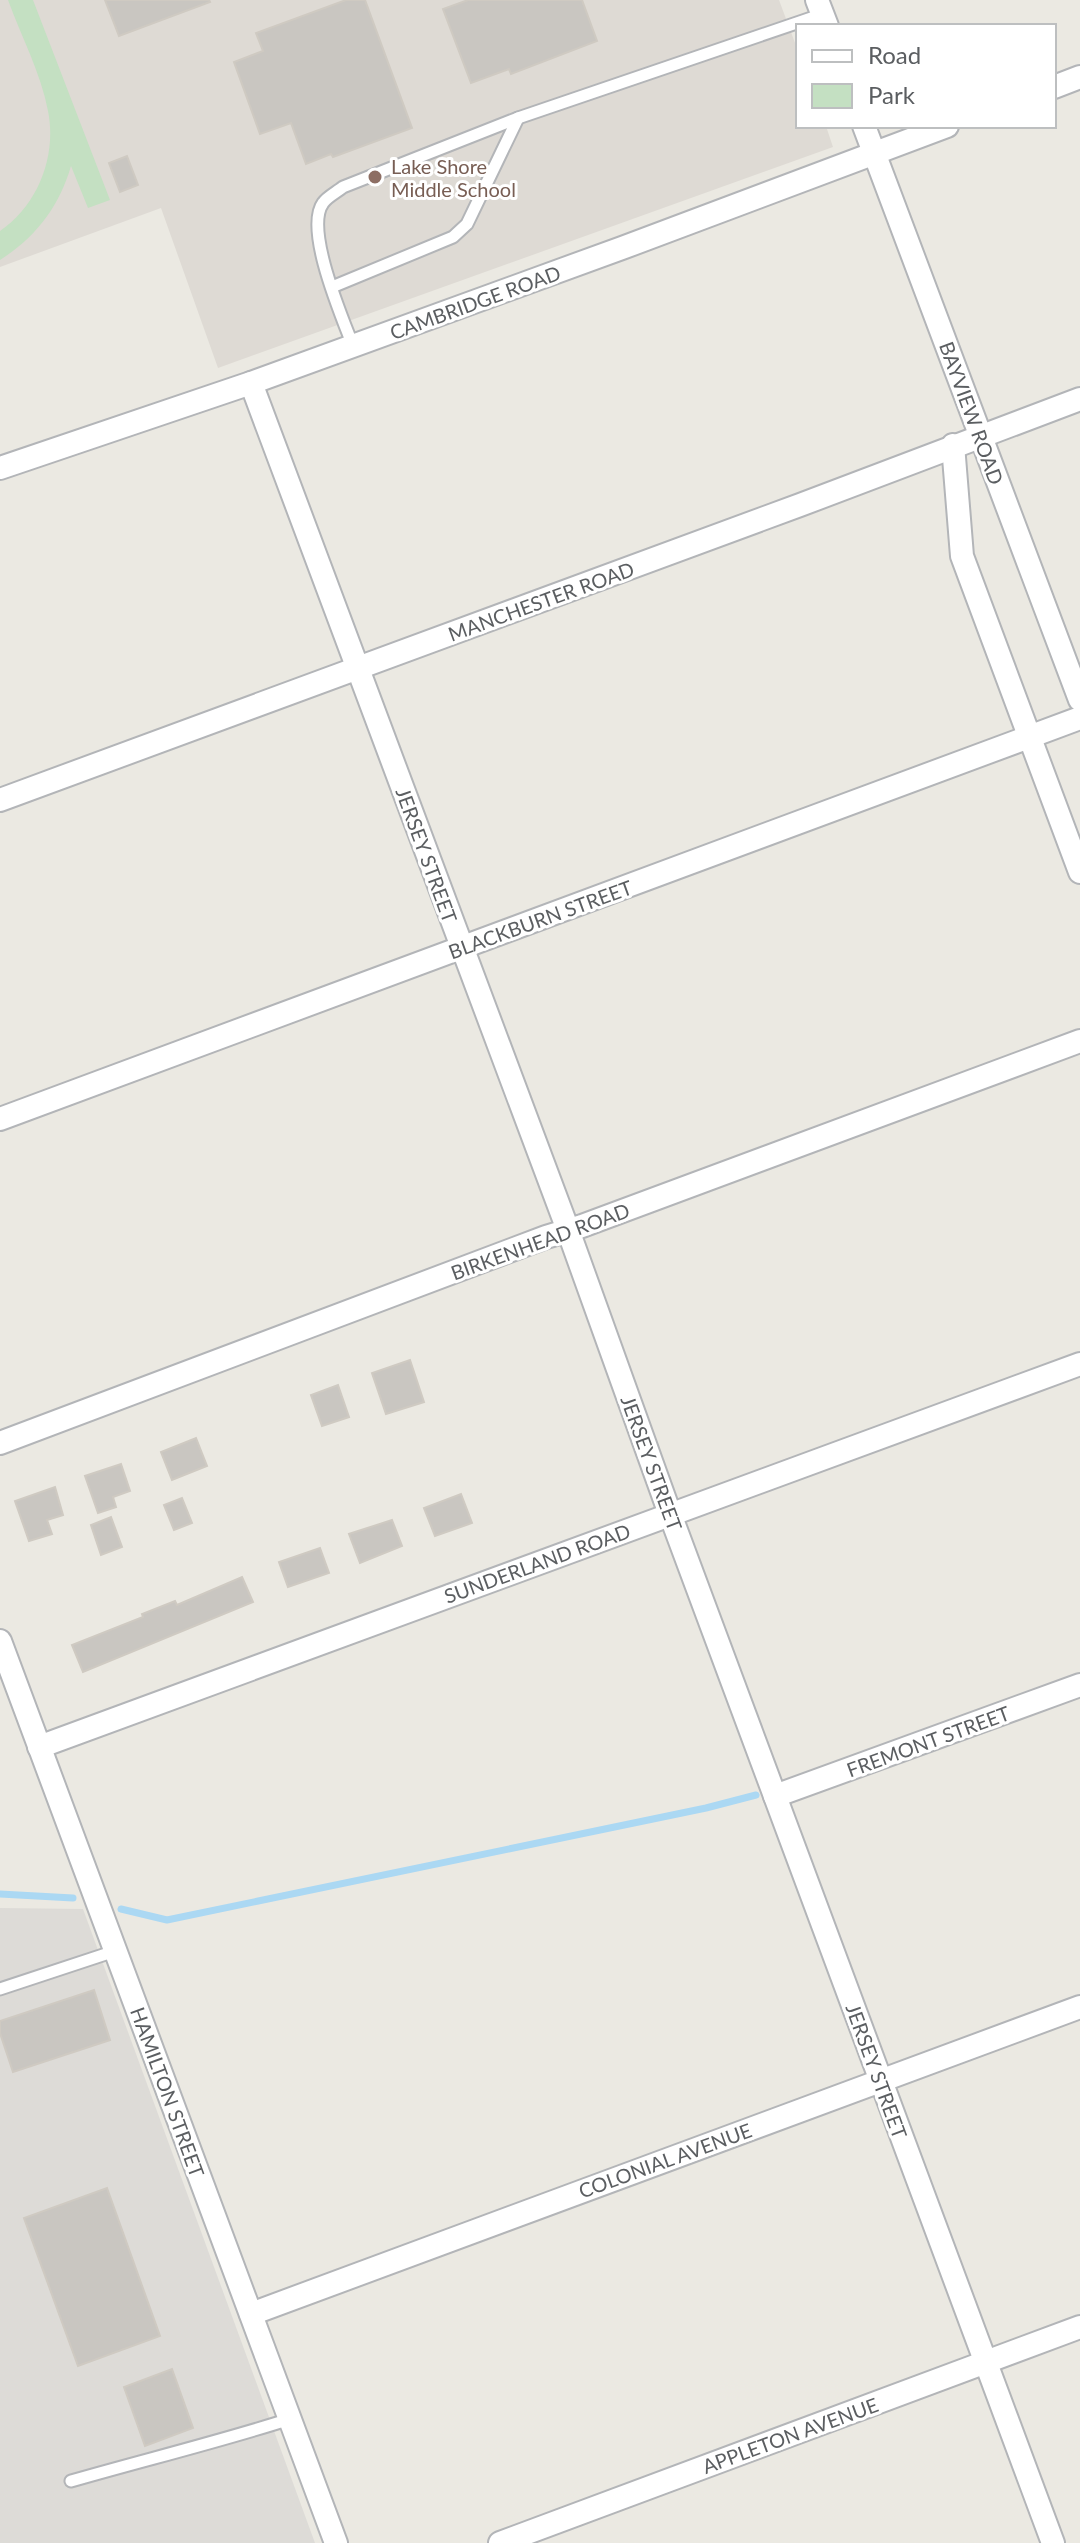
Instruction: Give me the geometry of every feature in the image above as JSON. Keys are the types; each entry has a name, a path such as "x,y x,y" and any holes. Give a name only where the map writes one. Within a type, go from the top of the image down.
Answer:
{"street":[{"path":"1056,86 1080,77"},
{"name":"BAYVIEW ROAD","path":"865,128 1080,700"},
{"name":"CAMBRIDGE ROAD","path":"0,468 251,383 942,128"},
{"name":"JERSEY STREET","path":"251,383 1053,2543"},
{"name":"MANCHESTER ROAD","path":"0,800 1080,399"},
{"name":"BAYVIEW ROAD","path":"953,445 962,556 1080,872"},
{"name":"BLACKBURN STREET","path":"0,1119 1080,718"},
{"name":"BIRKENHEAD ROAD","path":"0,1443 1080,1041"},
{"name":"SUNDERLAND ROAD","path":"39,1747 1080,1364"},
{"name":"HAMILTON STREET","path":"0,1641 336,2543"},
{"name":"FREMONT STREET","path":"775,1796 1080,1685"},
{"name":"COLONIAL AVENUE","path":"251,2314 1080,2007"},
{"name":"APPLETON AVENUE","path":"500,2543 1080,2327"}],"lane":[{"path":"353,346 319,245 316,222 323,203 343,187 518,118 822,13"},
{"path":"332,287 453,237 467,224 518,118"},
{"path":"0,1989 115,1951"},
{"path":"71,2481 290,2419"}],"shaded area":[{"name":"Lake Shore Middle School","path":"0,0 779,0 796,46 796,128 827,128 833,147 218,368 161,208 0,267"},
{"path":"0,1908 83,1909 315,2543 0,2543"}],"green space":[{"path":"8,0 33,0 110,200 88,208 71,166 60,195 44,220 25,241 0,260 0,231 25,208 34,193 42,178 50,145 45,97"}],"building":[{"path":"105,0 209,0 210,2 119,36"},
{"path":"346,0 365,0 412,128 306,164 291,123 260,134 234,62 263,51 256,33"},
{"path":"468,0 582,0 597,41 511,74 509,69 471,83 443,9"},
{"path":"127,156 138,185 120,192 109,163"},
{"path":"410,1360 424,1402 386,1414 372,1373"},
{"path":"338,1385 349,1417 322,1426 311,1395"},
{"path":"196,1438 207,1466 172,1480 161,1452"},
{"path":"121,1464 130,1491 113,1497 116,1507 98,1513 85,1476"},
{"path":"55,1487 63,1515 47,1520 52,1534 29,1541 15,1501"},
{"path":"461,1494 472,1523 435,1536 424,1508"},
{"path":"182,1498 192,1523 174,1530 164,1505"},
{"path":"111,1517 122,1547 101,1555 91,1525"},
{"path":"392,1520 402,1546 360,1563 349,1534"},
{"path":"320,1548 329,1573 288,1587 279,1562"},
{"path":"242,1577 253,1602 83,1672 72,1645 143,1617 142,1614 175,1601 177,1605"},
{"path":"94,1990 110,2040 13,2072 0,2033 0,2021"},
{"path":"107,2188 160,2336 78,2366 24,2218"},
{"path":"172,2369 193,2428 145,2446 124,2387"}],"waterway":[{"path":"121,1909 167,1920 756,1795"},
{"path":"0,1894 73,1898"}],"place":[{"name":"Lake Shore Middle School","path":"375,177"}]}
